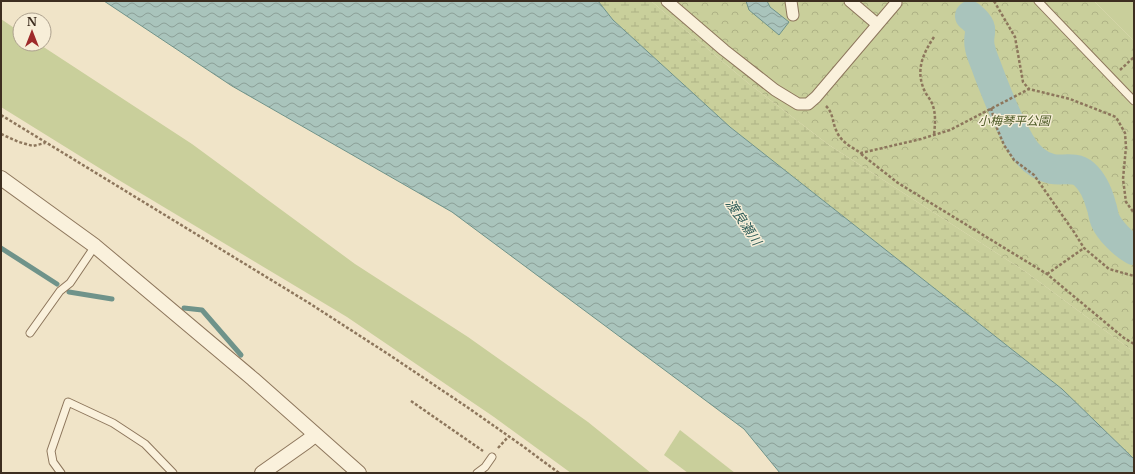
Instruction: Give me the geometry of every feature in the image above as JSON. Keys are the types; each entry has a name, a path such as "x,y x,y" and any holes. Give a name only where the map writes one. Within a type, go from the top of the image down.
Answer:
{"street":[{"path":"667,1 724,50 775,90 798,104 808,104 816,97 896,3"},
{"path":"791,1 793,15"},
{"path":"850,1 878,24"},
{"path":"1,178 95,246 253,379 360,473"},
{"path":"262,473 315,435"}],"lane":[{"path":"1038,1 1134,101"},
{"path":"30,333 60,291 70,283 95,246"},
{"path":"61,473 53,462 51,450 68,402 113,423 145,444 173,473"},
{"path":"477,473 492,457"}],"path":[{"path":"994,1 1015,37 1023,82 1029,89 1070,99 1116,117 1125,133 1126,147 1122,179 1126,202 1134,213"},
{"path":"934,37 923,56 920,71 922,86 933,106 935,118 934,135"},
{"path":"1112,78 1134,57"},
{"path":"861,153 950,130 1029,89"},
{"path":"816,97 828,108 832,115 837,134 847,144 898,182 1047,274 1124,338 1134,344"},
{"path":"991,108 996,126 1004,145 1014,160 1034,175 1084,248 1109,269 1134,276"},
{"path":"1,115 309,303 395,359 559,473"},
{"path":"1,134 33,146 46,142"},
{"path":"1047,274 1084,248"},
{"path":"411,401 492,457"},
{"path":"503,441 508,437"}],"green space":[{"path":"598,1 651,1 748,83 829,145 1026,272 1134,352 1134,459 1062,389 730,127 613,20"},
{"name":"小梅琴平公園","path":"651,1 1094,1 1134,41 1134,352 1026,272 829,145 748,83"},
{"path":"1094,1 1134,1 1134,41"},
{"path":"1,19 12,27 12,52 51,52 192,144 355,264 468,337 588,422 651,473 571,473 494,417 347,317 117,179 1,107"},
{"path":"680,430 735,473 688,473 664,455"}],"water":[{"name":"渡良瀬川","path":"104,1 598,1 613,20 730,127 1062,389 1134,459 1134,473 780,473 744,429 452,212 232,86"},
{"path":"746,1 767,1 770,7 789,22 779,35 749,10"}],"waterway":[{"path":"970,16 979,25 980,48 1002,107 1015,134 1029,156 1037,163 1047,168 1077,170 1084,174 1093,184 1097,192 1107,224 1117,237 1134,250"},
{"path":"1,248 57,284"},
{"path":"69,292 112,299"},
{"path":"184,308 202,310 241,355"}]}
